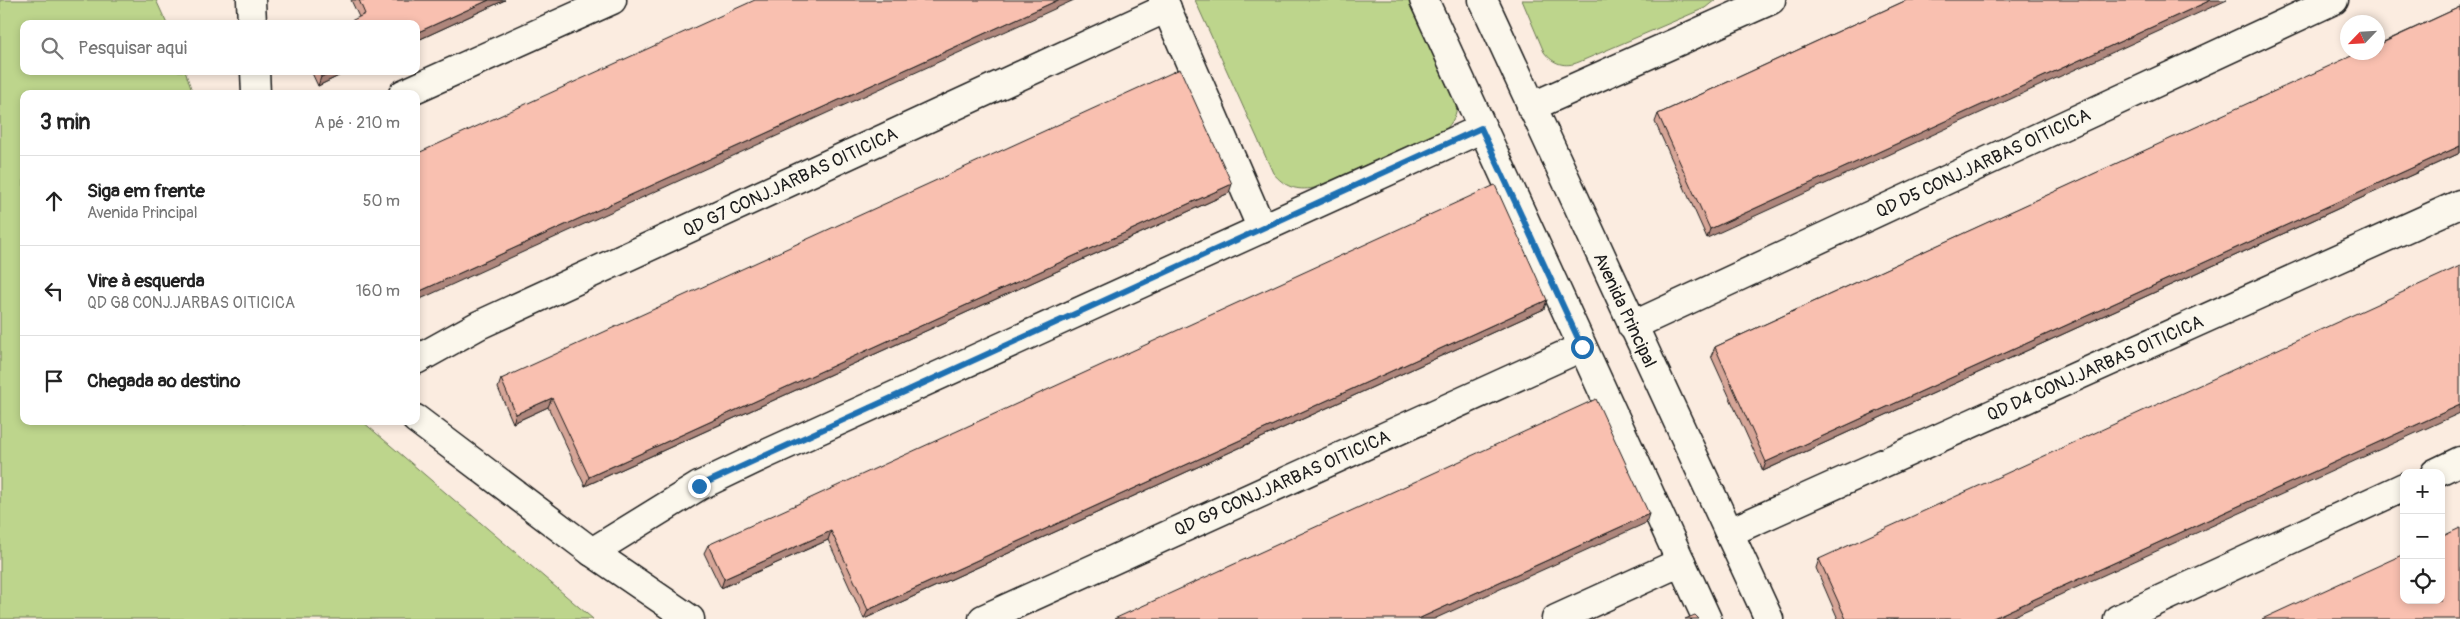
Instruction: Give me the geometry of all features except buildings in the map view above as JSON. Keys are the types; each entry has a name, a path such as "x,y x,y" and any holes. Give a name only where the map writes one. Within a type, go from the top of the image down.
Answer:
{"street":[{"path":"251,0 252,20"},
{"path":"412,90 612,0"},
{"path":"1424,0 1707,619"},
{"name":"Avenida Principal","path":"1483,0 1769,619"},
{"name":"QD D5 CONJ.JARBAS OITICICA","path":"1632,326 2334,0"},
{"path":"1531,107 1767,1"},
{"path":"1165,4 1262,229"},
{"name":"QD G7 CONJ.JARBAS OITICICA","path":"420,358 488,321 1165,4"},
{"path":"254,75 256,90"},
{"path":"592,552 699,486 1481,128"},
{"name":"QD D4 CONJ.JARBAS OITICICA","path":"1730,532 2460,204"},
{"name":"QD G9 CONJ.JARBAS OITICICA","path":"983,619 1582,347"},
{"path":"420,422 592,552 690,619"},
{"path":"2443,469 2460,461"},
{"path":"2118,619 2400,489"},
{"path":"1556,619 1681,562"}],"green space":[{"path":"0,0 156,0 165,20 20,20 20,75 186,75 192,90 20,90 20,425 367,425 593,619 0,619"},
{"path":"1195,0 1411,0 1456,99 1457,107 1454,118 1447,128 1314,188 1302,189 1286,185 1273,173"},
{"path":"1522,0 1715,0 1705,8 1579,62 1564,65 1555,62 1544,52"}],"route":[{"path":"699,486 1481,128 1582,347"}]}
